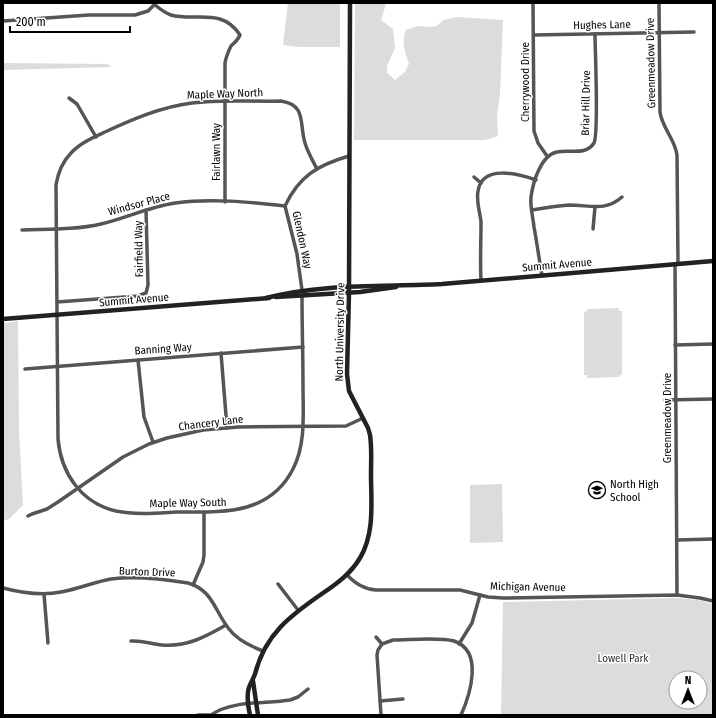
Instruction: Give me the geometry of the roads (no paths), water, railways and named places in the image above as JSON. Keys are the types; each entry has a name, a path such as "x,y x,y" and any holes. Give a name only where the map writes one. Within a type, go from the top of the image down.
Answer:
{"main road":[{"name":"North University Drive","path":"250,715 248,704 249,685 253,681 263,651 279,628 298,610 347,575 363,553 370,529 371,440 368,428 350,394 347,384 346,361 349,293 350,3"},
{"name":"Summit Avenue","path":"3,319 266,298 349,293 402,286 713,261"},
{"name":"Summit Avenue","path":"266,298 302,290 349,286 402,286"},
{"name":"North University Drive","path":"253,681 258,715"}],"street":[{"name":"Cherrywood Drive","path":"533,3 534,131 538,143 547,156"},
{"name":"Greenmeadow Drive","path":"659,3 661,117 664,126 674,144 677,155 675,345 677,595"},
{"path":"3,21 89,15 135,15 144,13 156,4"},
{"name":"Fairlawn Way","path":"156,4 164,12 175,16 221,19 230,24 238,32 240,37 229,50 225,63 226,202"},
{"name":"Hughes Lane","path":"534,35 694,32"},
{"name":"Briar Hill Drive","path":"547,156 559,151 585,150 591,147 595,141 595,34"},
{"path":"69,98 77,104 96,137"},
{"name":"Maple Way North","path":"57,315 56,185 65,160 73,151 96,137 139,117 168,108 192,103 225,101 288,102 295,106 300,115 305,145 317,169"},
{"name":"Glendon Way","path":"302,290 297,254 285,206 296,187 304,179 317,169 335,160 349,156"},
{"path":"542,275 531,197 543,161 547,156"},
{"path":"481,280 481,218 477,196 481,183 492,175 500,173 521,175 536,180"},
{"path":"474,177 481,183"},
{"path":"532,210 561,206 607,206 622,197"},
{"name":"Windsor Place","path":"22,230 57,230 102,224 174,203 226,202 285,206"},
{"path":"593,229 595,207"},
{"name":"Fairfield Way","path":"57,302 138,296 146,293 148,285 146,210"},
{"name":"Maple Way South","path":"57,315 59,449 65,469 77,488 92,501 117,511 140,513 204,513 235,511 261,502 275,492 290,476 298,459 301,448 303,426 302,296"},
{"path":"675,345 713,344"},
{"name":"Banning Way","path":"25,369 303,347"},
{"path":"221,353 227,428"},
{"path":"138,360 144,417 153,442"},
{"path":"665,400 713,399"},
{"name":"Chancery Lane","path":"30,515 47,509 123,456 153,442 192,432 227,428 346,426 363,418"},
{"path":"193,585 203,562 204,513"},
{"path":"677,540 713,539"},
{"name":"Michigan Avenue","path":"347,575 359,586 371,590 453,590 503,598 677,595 713,601"},
{"name":"Burton Drive","path":"3,588 20,593 44,594 60,592 92,583 119,579 177,581 193,585 206,594 211,599 226,624 237,637 263,651"},
{"path":"278,584 298,610"},
{"path":"44,594 48,643"},
{"path":"459,644 472,622 480,595"},
{"path":"131,641 142,641 162,645 185,644 204,638 226,624"},
{"path":"376,637 382,644"},
{"path":"381,715 377,655 382,644 393,640 439,640 451,641 459,644 467,651 471,659 472,681 469,696 461,715"},
{"path":"198,715 210,715 225,707 290,700 298,697 308,689"},
{"path":"380,701 404,699"}],"place":[{"name":"North High School","path":"597,490"}],"park label":[{"name":"Lowell Park","path":"623,658"}]}
